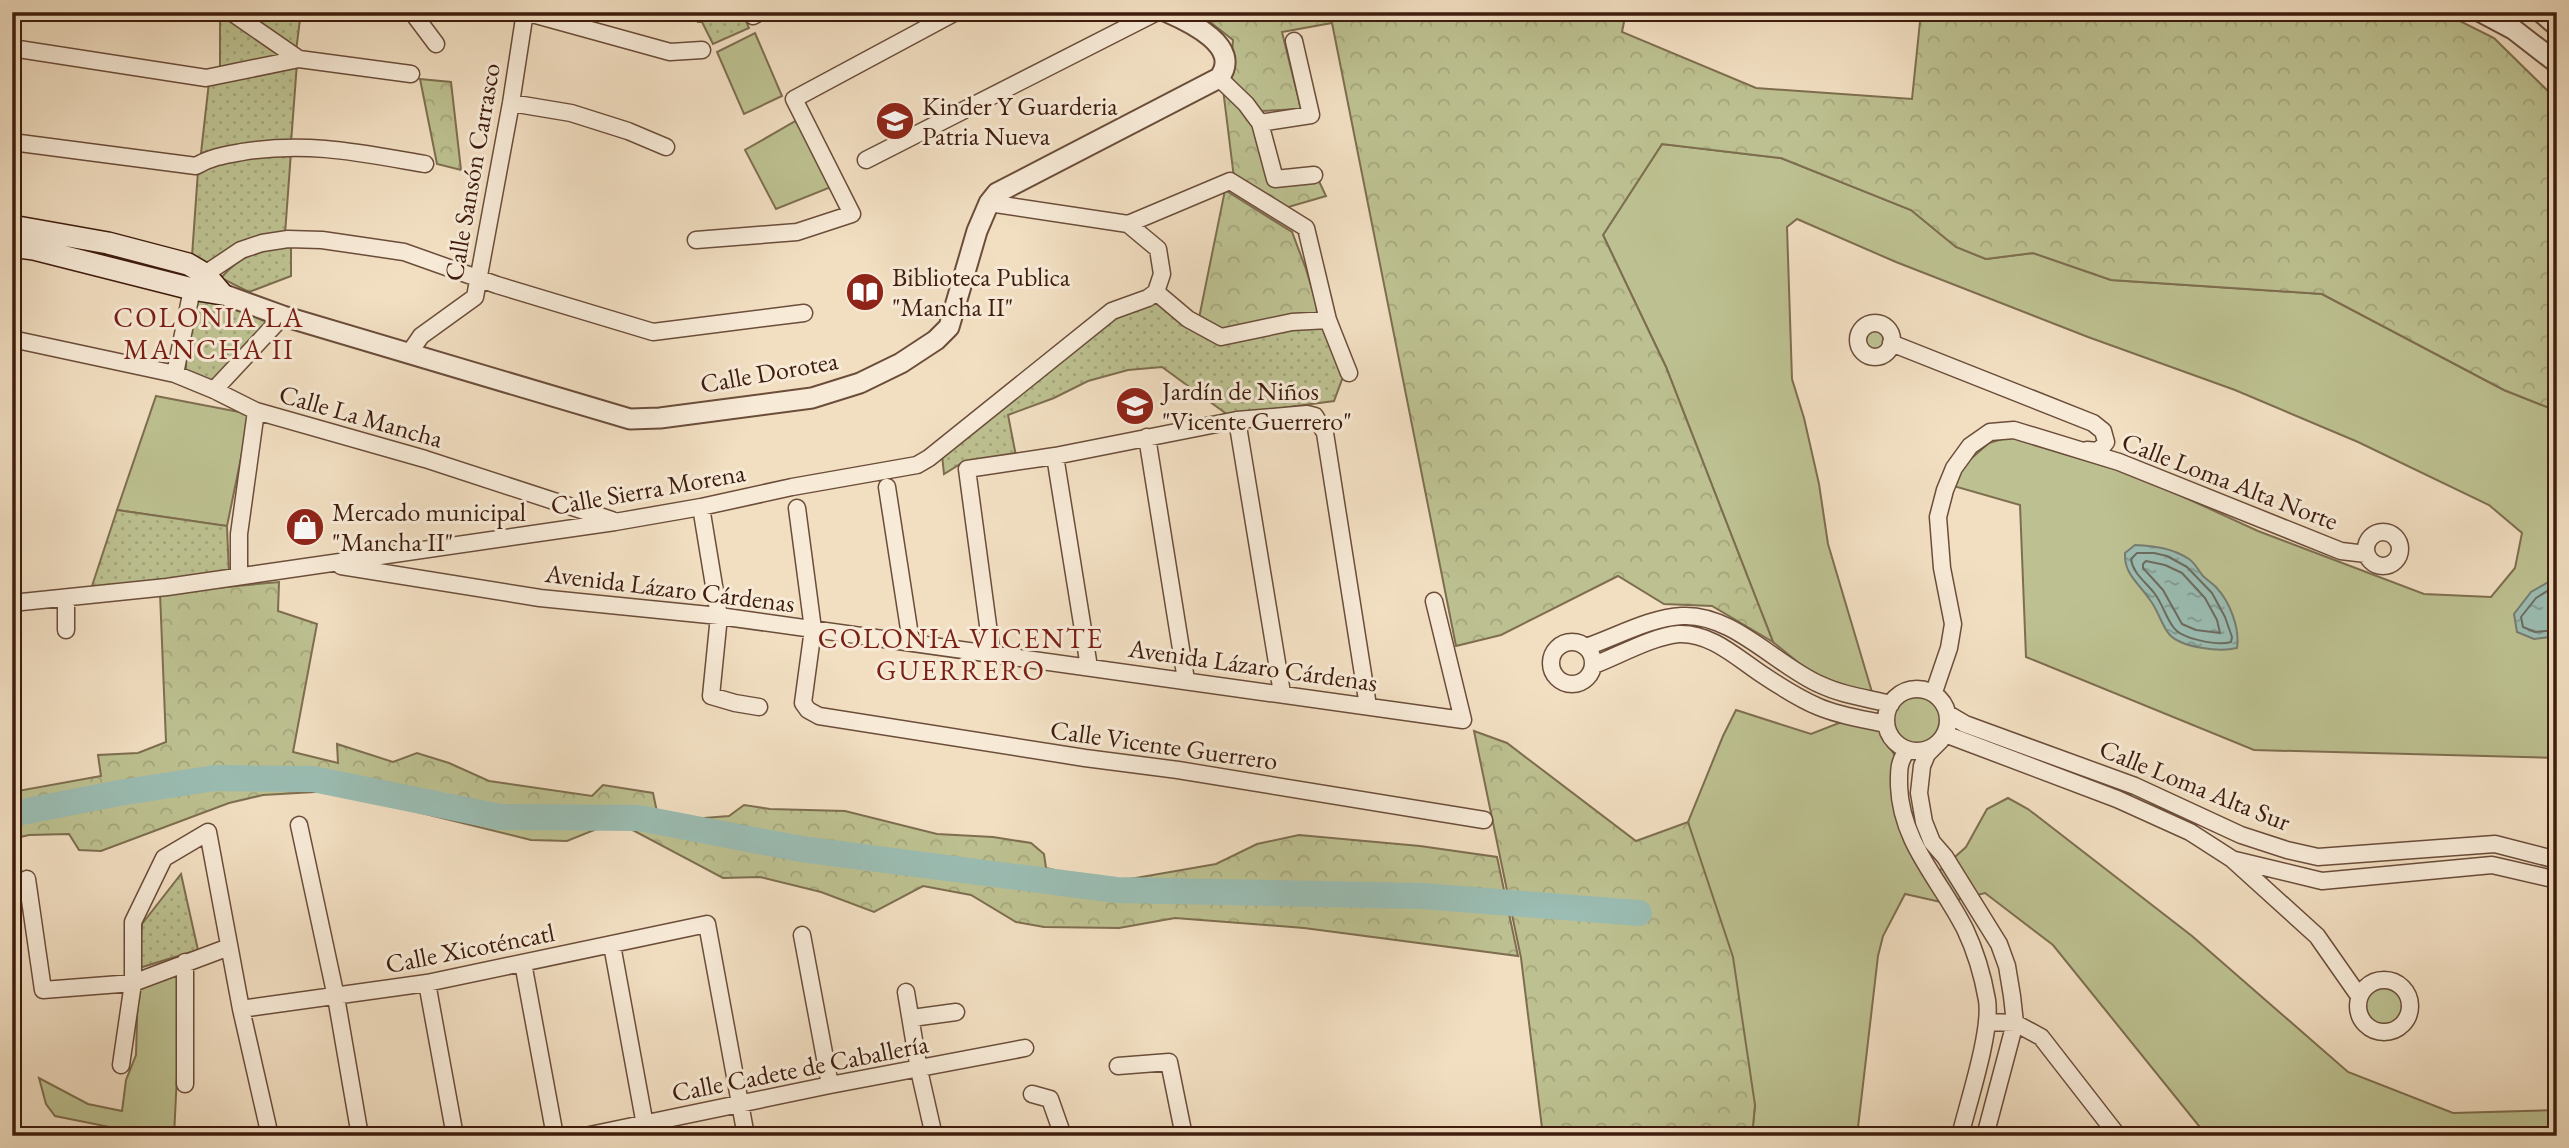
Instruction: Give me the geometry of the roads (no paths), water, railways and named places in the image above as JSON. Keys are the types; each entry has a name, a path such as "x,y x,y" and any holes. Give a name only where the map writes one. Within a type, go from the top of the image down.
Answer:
{"main road":[{"path":"12,226 154,253 188,264 199,281"},
{"path":"12,246 199,281"},
{"name":"Calle Dorotea","path":"199,281 222,293"}],"street":[{"path":"231,12 299,59"},
{"path":"412,12 436,44"},
{"path":"525,12 670,52 702,50"},
{"name":"Calle Sansón Carrasco","path":"410,352 421,337 475,297 525,12"},
{"path":"696,240 797,232 852,214 794,99 956,12"},
{"path":"866,160 1157,12"},
{"path":"989,203 997,193 1008,187 1219,78 1225,71 1225,63 1217,44 1200,28 1167,12"},
{"path":"2481,12 2513,29 2557,63"},
{"path":"2541,12 2557,26"},
{"path":"1260,123 1311,116 1294,41"},
{"path":"12,48 206,78 299,59 411,74"},
{"path":"1219,78 1246,104 1260,123 1275,179 1314,175"},
{"path":"511,103 571,113 628,131 666,147"},
{"path":"12,142 196,166 211,157 263,148 331,148 425,164"},
{"path":"1128,224 1230,181 1306,228 1328,320 1349,373"},
{"path":"989,203 1128,224 1158,249 1162,274 1156,292 1188,319 1221,337 1292,322 1328,320"},
{"name":"Calle Dorotea","path":"222,293 283,316 630,419 660,418 813,398 860,383 901,363 936,340 949,327 974,242 989,203"},
{"path":"175,374 199,281 241,250 262,243 300,239 333,241 404,252 478,278 653,332 804,313"},
{"name":"Calle Sierra Morena","path":"12,603 66,599 330,565 615,522 917,465 1112,311 1148,298 1156,292"},
{"path":"214,390 283,316"},
{"name":"Calle La Mancha","path":"12,339 175,374 256,411 425,459 615,522"},
{"name":"Calle Loma Alta Norte","path":"1891,343 2093,423 2103,431 2106,442 2099,451 2077,450"},
{"path":"239,576 239,534 256,411"},
{"path":"992,655 967,469 1055,456 1237,421 1307,414 1315,416 1325,433 1368,706"},
{"path":"1237,421 1282,693"},
{"name":"Calle Loma Alta Norte","path":"1934,692 1949,648 1953,624 1942,568 1938,517 1954,468 1970,446 1990,432 2014,430 2119,462 2341,551 2367,554"},
{"path":"1147,437 1186,680"},
{"path":"1055,456 1088,667"},
{"path":"887,487 911,642"},
{"path":"701,507 719,616 711,696 759,706"},
{"path":"797,508 813,629"},
{"path":"407,576 410,551"},
{"name":"Avenida Lázaro Cárdenas","path":"330,565 540,598 719,616 1463,720 1434,601"},
{"path":"66,599 66,630"},
{"path":"1586,647 1658,619 1686,616 1705,618 1737,632 1776,660 1820,685 1850,696 1891,704"},
{"name":"Calle Vicente Guerrero","path":"813,629 803,703 808,710 819,716 1178,770 1484,820"},
{"path":"1594,666 1661,638 1678,634 1698,636 1715,642 1763,675 1819,707 1844,716 1886,724"},
{"path":"1573,642 1591,652 1594,666 1588,678 1575,685 1561,682 1552,671 1551,657 1560,646 1573,642"},
{"path":"1943,737 1925,751 1907,751 1896,745 1889,736 1886,724 1891,704 1897,696 1915,688 1934,692 1948,714 1943,737 1927,754 1922,765 1919,793 1924,822 1933,842 1999,944 2007,966 2015,1023 1985,1136"},
{"name":"Calle Loma Alta Sur","path":"1948,714 1965,724 2135,786 2241,835 2318,857 2495,844 2557,860"},
{"name":"Calle Loma Alta Sur","path":"1943,737 2117,799 2190,832 2232,859 2317,936 2359,996"},
{"path":"1907,751 1899,760 1900,802 1905,825 1914,847 1965,930 1988,1003 1987,1022 1960,1136"},
{"path":"299,825 336,997 360,1136"},
{"path":"121,1065 133,983 133,922 164,858 208,832 241,1009 270,1136"},
{"path":"2232,859 2241,835"},
{"name":"Calle Loma Alta Sur","path":"2232,859 2322,881 2493,865 2557,880"},
{"path":"27,879 43,990 133,983 229,947"},
{"name":"Calle Xicoténcatl","path":"241,1009 427,982 707,924 739,1104"},
{"path":"802,935 830,1085"},
{"path":"612,945 646,1129"},
{"path":"185,962 185,1084"},
{"path":"523,962 555,1136"},
{"path":"427,982 456,1136"},
{"path":"906,992 919,1070 934,1136"},
{"path":"912,1018 956,1012"},
{"path":"1987,1022 2015,1023 2041,1037 2118,1136"},
{"name":"Calle Cadete de Caballería","path":"585,1136 646,1129 739,1104 1025,1048"},
{"path":"1118,1066 1169,1062 1184,1136"},
{"path":"1032,1094 1050,1099 1063,1136"},
{"path":"739,1104 746,1136"}],"water":[{"path":"2135,545 2170,550 2193,563 2221,593 2230,608 2237,632 2237,648 2201,648 2182,643 2169,634 2153,604 2127,567 2125,553"},
{"path":"2557,577 2557,636 2534,639 2517,632 2514,614 2531,592"}],"waterway":[{"path":"12,814 215,778 313,779 500,817 639,818 801,849 1116,890 1422,896 1639,913"}],"place":[{"name":"Kinder Y Guarderia Patria Nueva","path":"895,121"},
{"name":"Biblioteca Publica \"Mancha II\"","path":"865,292"},
{"name":"Jardín de Niños \"Vicente Guerrero\"","path":"1135,406"},
{"name":"Mercado municipal \"Mancha II\"","path":"305,527"}],"district":[{"name":"COLONIA LA MANCHA II","path":"209,333"},
{"name":"COLONIA VICENTE GUERRERO","path":"961,654"}]}
